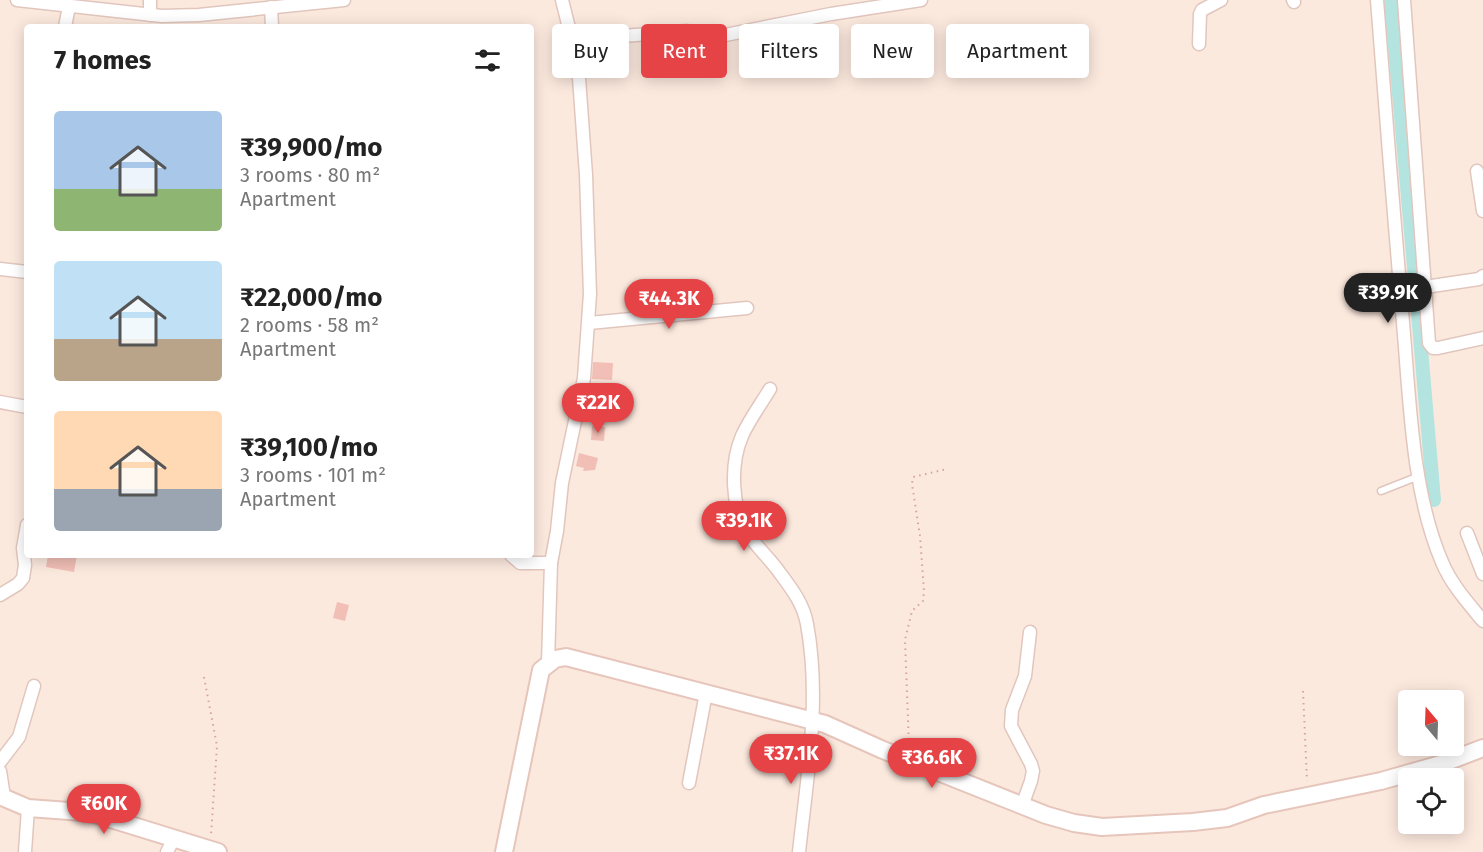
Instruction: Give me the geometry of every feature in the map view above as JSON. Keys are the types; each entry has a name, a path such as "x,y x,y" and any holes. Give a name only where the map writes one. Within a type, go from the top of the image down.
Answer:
{"main road":[{"path":"504,852 541,670 555,659 566,657 581,659 825,724 1022,806 1074,824 1102,827 1227,818 1264,805 1381,781 1441,764 1483,748"},
{"path":"2,797 28,808 83,812 171,845 214,851"}],"street":[{"path":"17,0 150,15 199,15 344,0"},
{"path":"150,0 150,15"},
{"path":"562,0 567,24"},
{"path":"629,35 687,30 715,37 831,14 921,0"},
{"path":"1199,44 1202,10 1221,0"},
{"path":"1377,0 1406,354 1424,508 1442,562 1460,592 1483,621"},
{"path":"1404,0 1429,343 1433,348 1437,348 1483,338"},
{"path":"66,24 69,6"},
{"path":"271,7 272,24"},
{"path":"548,663 551,563 562,483 584,378 589,322 586,174 579,78"},
{"path":"1476,171 1483,211"},
{"path":"0,269 24,272"},
{"path":"1425,287 1479,279 1483,276"},
{"path":"589,322 747,308"},
{"path":"770,389 742,437 735,471 735,494 740,519 748,534 791,587 805,610 812,655 813,721 799,852"},
{"path":"0,402 24,406"},
{"path":"1467,533 1483,574"},
{"path":"0,595 18,584 23,578 24,558"},
{"path":"515,558 520,562 551,563"},
{"path":"1022,806 1033,771 1011,726 1012,710 1024,676 1030,632"},
{"path":"0,762 19,737 34,686"},
{"path":"689,783 706,693"},
{"path":"0,771 2,797"},
{"path":"26,852 28,808"}],"lane":[{"path":"1381,491 1419,475"}],"path":[{"path":"910,761 905,640 912,611 923,601 924,591 920,536 912,484 914,477 919,474 947,469"},
{"path":"204,677 217,746 214,851"},
{"path":"1303,691 1307,795"}],"building":[{"path":"593,362 613,363 612,380 592,379"},
{"path":"592,426 605,427 604,441 591,440"},
{"path":"579,453 598,458 595,470 583,471 584,468 576,466"},
{"path":"48,558 76,558 74,572 46,567"},
{"path":"337,602 349,605 345,621 333,618"}],"waterway":[{"path":"1391,0 1434,500"}]}
